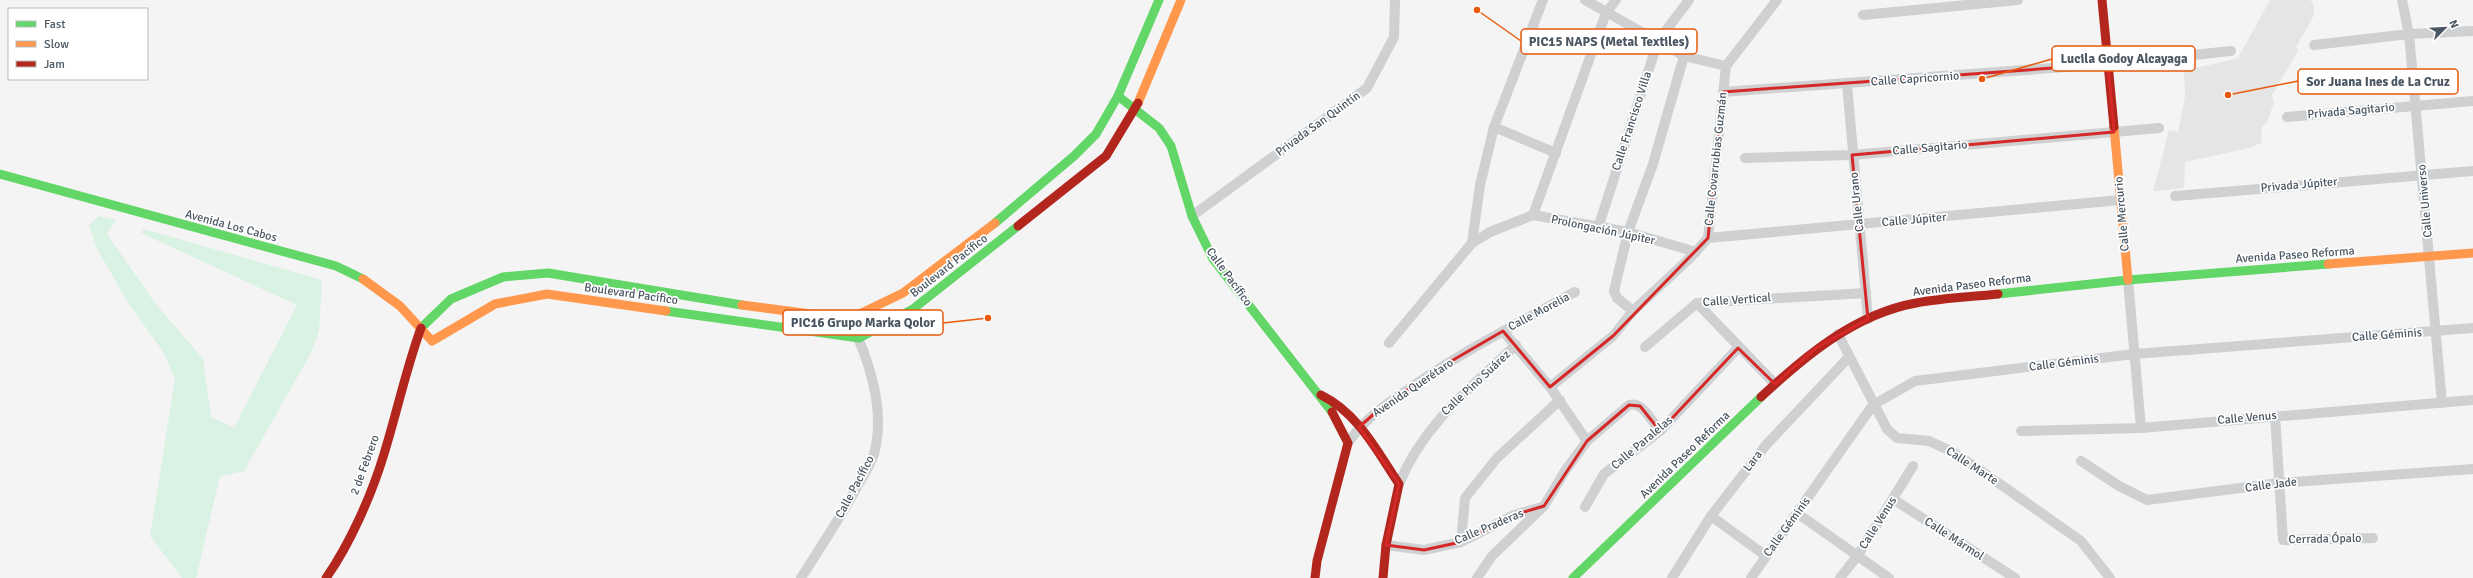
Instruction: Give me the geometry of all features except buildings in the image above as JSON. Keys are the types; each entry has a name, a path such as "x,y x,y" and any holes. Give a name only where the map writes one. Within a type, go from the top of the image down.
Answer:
{"main road":[{"name":"Boulevard Pacífico","path":"421,328 451,299 503,277 548,273 761,308 849,319 902,293 998,220 1074,156 1090,139 1118,96 1159,0"},
{"name":"Boulevard Pacífico","path":"432,341 495,304 547,294 859,338 913,309 1106,156 1136,108 1182,0"},
{"name":"Calle Mercurio","path":"2102,0 2128,280"},
{"name":"Calle Pacífico","path":"1118,96 1136,108 1159,128 1171,146 1192,216 1213,259 1334,415 1348,443"},
{"name":"Avenida Los Cabos","path":"0,174 336,266 369,280 384,290 432,341"},
{"name":"Avenida Paseo Reforma","path":"1573,578 1775,384 1816,348 1838,334 1868,319 1915,302 2128,280 2473,253"},
{"name":"2 de Febrero","path":"326,578 362,510 384,455 406,369 421,328"},
{"path":"412,353 432,341"},
{"name":"Calle Pacífico","path":"1318,394 1331,398 1359,427 1399,484"},
{"name":"Avenida Querétaro","path":"1315,578 1317,561 1348,443"},
{"name":"Calle Pino Suárez","path":"1383,578 1386,546 1399,484"}],"street":[{"name":"Privada San Quintín","path":"1192,216 1367,88 1394,37 1396,0"},
{"path":"1472,243 1480,186 1494,127 1543,0"},
{"path":"1585,0 1684,56 1726,66"},
{"path":"1389,343 1472,243 1490,232 1533,215 1606,13 1616,0"},
{"name":"Calle Francisco Villa","path":"1598,228 1658,41 1689,0"},
{"name":"Calle Covarrubias Guzmán","path":"1550,387 1612,336 1633,311 1696,252 1708,238 1722,92 1726,66 1778,0"},
{"path":"1863,15 2018,0"},
{"name":"Calle Universo","path":"2402,0 2409,34 2442,403"},
{"path":"2314,45 2473,28"},
{"name":"Calle Capricornio","path":"1722,92 2108,64 2231,51"},
{"path":"1633,311 1617,298 1614,291 1628,232 1653,164 1684,56"},
{"name":"Calle Urano","path":"1847,84 1852,155 1868,319"},
{"path":"2416,106 2473,101"},
{"name":"Privada Sagitario","path":"2287,117 2416,106"},
{"path":"1494,127 1556,153"},
{"path":"2114,132 2159,128"},
{"name":"Calle Sagitario","path":"1746,158 1852,155 2114,132"},
{"path":"2422,175 2473,171"},
{"name":"Privada Júpiter","path":"2175,196 2422,175"},
{"name":"Calle Júpiter","path":"1708,238 2120,200"},
{"name":"Prolongación Júpiter","path":"1533,215 1598,228 1628,232 1696,252"},
{"name":"Calle Mercurio","path":"2128,280 2141,428"},
{"name":"Calle Morelia","path":"1503,331 1575,292"},
{"name":"Calle Vertical","path":"1697,303 1866,292"},
{"path":"1646,347 1697,303"},
{"name":"Calle Vertical","path":"1697,303 1738,348 1775,384"},
{"name":"Calle Pacífico","path":"801,578 853,495 874,455 878,418 875,388 859,338 849,319"},
{"name":"Calle Géminis","path":"1751,578 1873,405 1915,381 2134,354 2473,328"},
{"path":"1503,331 1560,400 1587,441"},
{"name":"Avenida Querétaro","path":"1348,443 1359,427 1382,407 1441,367 1503,331"},
{"name":"Calle Marte","path":"1838,334 1873,405 1887,429 1897,438 1929,442 1963,459 2081,541 2110,578"},
{"name":"Calle Pino Suárez","path":"1399,484 1408,460 1442,414 1516,345"},
{"name":"Calle Paralelas","path":"1585,507 1604,474 1660,431 1738,348"},
{"name":"Lara","path":"1672,578 1711,516 1766,445 1849,357"},
{"path":"1461,542 1465,498 1497,458 1560,400"},
{"name":"Calle Venus","path":"2021,431 2141,428 2473,400"},
{"path":"1478,578 1492,556 1544,506 1565,471 1587,441 1629,405 1634,404 1640,406 1660,431"},
{"name":"Cerrada Ópalo","path":"2275,416 2283,540 2373,538"},
{"name":"Calle Jade","path":"2081,461 2119,486 2147,500 2279,483 2473,469"},
{"name":"Calle Venus","path":"1840,578 1858,556 1913,466"},
{"name":"Calle Mármol","path":"1893,499 2015,578"},
{"name":"Calle Praderas","path":"1386,546 1424,550 1461,542 1514,515 1544,506"},
{"path":"1798,513 1889,578"},
{"path":"1711,516 1766,556"}],"highlighted area":[{"path":"2108,64 2114,132 1852,155 1868,319 1816,348 1775,384 1738,348 1660,431 1640,406 1629,405 1587,441 1544,506 1514,515 1461,542 1424,550 1386,545 1399,484 1359,427 1382,407 1441,367 1503,331 1550,387 1613,336 1708,238 1723,92"}],"shaded area":[{"path":"2270,0 2310,0 2313,3 2314,15 2296,47 2298,51 2272,95 2274,103 2267,122 2262,127 2261,143 2249,148 2185,162 2184,188 2153,191 2169,130 2178,132 2185,96 2184,71 2238,58"}],"green space":[{"path":"99,216 116,220 107,234 155,303 203,359 211,417 234,428 297,305 141,233 144,229 322,280 319,331 311,353 244,471 220,476 196,578 182,578 150,536 175,379 164,353 129,304 96,247 89,225"}],"traffic: fast":[{"path":"995,223 1074,156 1096,134 1118,96 1159,0"},
{"path":"1118,96 1159,128 1171,146 1192,216 1213,259 1332,412"},
{"path":"0,174 336,266 363,279"},
{"path":"666,311 859,338 913,309 1018,226"},
{"path":"1998,294 2128,280 2328,264"},
{"path":"421,328 451,299 503,277 548,273 742,305"},
{"path":"1573,578 1761,397"}],"traffic: slow":[{"path":"1138,103 1181,0"},
{"path":"2114,127 2128,280"},
{"path":"742,305 849,319 903,293 995,223"},
{"path":"2328,264 2473,253"},
{"path":"363,279 400,306 432,341 495,304 547,294 666,311"}],"traffic: jam":[{"path":"2102,0 2114,127"},
{"path":"1018,226 1106,156 1138,103"},
{"path":"1761,397 1813,352 1852,327 1872,317 1916,303 1998,294"},
{"path":"326,578 344,550 360,518 373,485 384,454 421,328"},
{"path":"1321,395 1346,412 1356,422 1366,434 1399,484 1386,545 1383,578"},
{"path":"1315,578 1317,561 1348,443 1332,412"}],"place":[{"name":"PIC15 NAPS (Metal Textiles)","path":"1477,10"},
{"name":"Lucila Godoy Alcayaga","path":"1982,79"},
{"name":"Sor Juana Ines de La Cruz","path":"2228,95"},
{"name":"PIC16 Grupo Marka Qolor","path":"988,318"}]}
